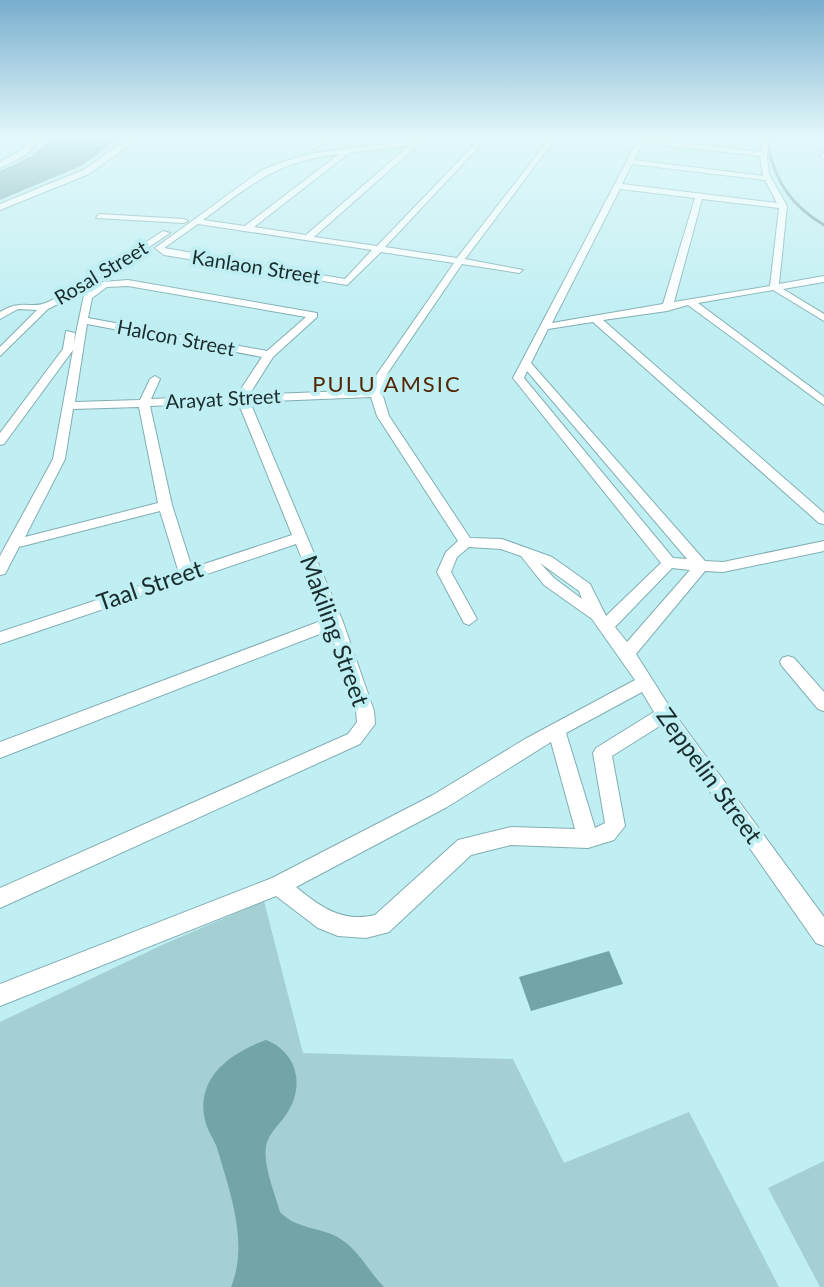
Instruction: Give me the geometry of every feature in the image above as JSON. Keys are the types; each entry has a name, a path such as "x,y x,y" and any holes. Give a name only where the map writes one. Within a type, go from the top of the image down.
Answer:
{"street":[{"path":"0,207 22,198"},
{"name":"Rosal Street","path":"0,353 45,307 75,292 217,198"},
{"path":"195,221 228,198"},
{"path":"248,228 287,198"},
{"path":"309,237 354,198"},
{"name":"Kanlaon Street","path":"195,221 159,248 164,252 347,282 427,198"},
{"path":"469,619 444,572 451,555 466,542 383,416 376,393 382,374 458,263 507,198"},
{"path":"611,198 525,362 518,378 521,386 669,563 723,567 824,546"},
{"path":"667,308 699,198"},
{"path":"709,198 783,206"},
{"path":"774,287 783,206 778,198"},
{"path":"99,216 184,221"},
{"path":"195,221 519,270"},
{"path":"544,327 824,279"},
{"path":"0,570 59,459 87,297 105,284 128,283 314,315 269,355 242,397"},
{"path":"774,287 824,318"},
{"path":"0,441 68,349 75,292"},
{"path":"691,303 824,402"},
{"path":"0,316 16,306 45,307"},
{"name":"Halcon Street","path":"82,320 269,355"},
{"path":"597,320 824,520"},
{"path":"525,362 701,566"},
{"path":"155,379 144,403 165,505 186,573"},
{"name":"Arayat Street","path":"70,406 376,393"},
{"name":"Makiling Street","path":"0,898 354,739 366,724 365,711 335,622 242,397"},
{"path":"14,544 165,505"},
{"name":"Taal Street","path":"0,638 186,573 301,537"},
{"name":"Zeppelin Street","path":"466,542 502,544 528,555 533,566 573,601 602,620 665,714 824,935"},
{"path":"602,620 647,586 669,563"},
{"path":"627,653 701,566"},
{"path":"647,586 675,597"},
{"path":"0,750 335,622"},
{"path":"788,662 824,704"},
{"path":"0,995 279,885 440,801 644,683"},
{"path":"279,885 328,922 345,929 364,930 381,924 465,847 511,836 588,839 607,834 615,826 602,753 665,714"},
{"path":"557,732 588,839"}],"shaded area":[{"path":"264,901 303,1053 513,1059 564,1163 689,1112 779,1287 0,1287 0,1022 162,945"},
{"path":"609,951 623,984 531,1011 519,977"},
{"path":"266,1040 284,1052 296,1078 294,1099 266,1146 268,1171 280,1212 303,1226 327,1232 342,1240 384,1287 231,1287 238,1253 236,1218 217,1148 206,1124 203,1105 211,1079 219,1068 229,1059"},
{"path":"824,1161 824,1287 820,1287 768,1188"}],"waterway":[{"path":"792,198 824,225"}],"district":[{"name":"PULU AMSIC","path":"387,384"}]}
